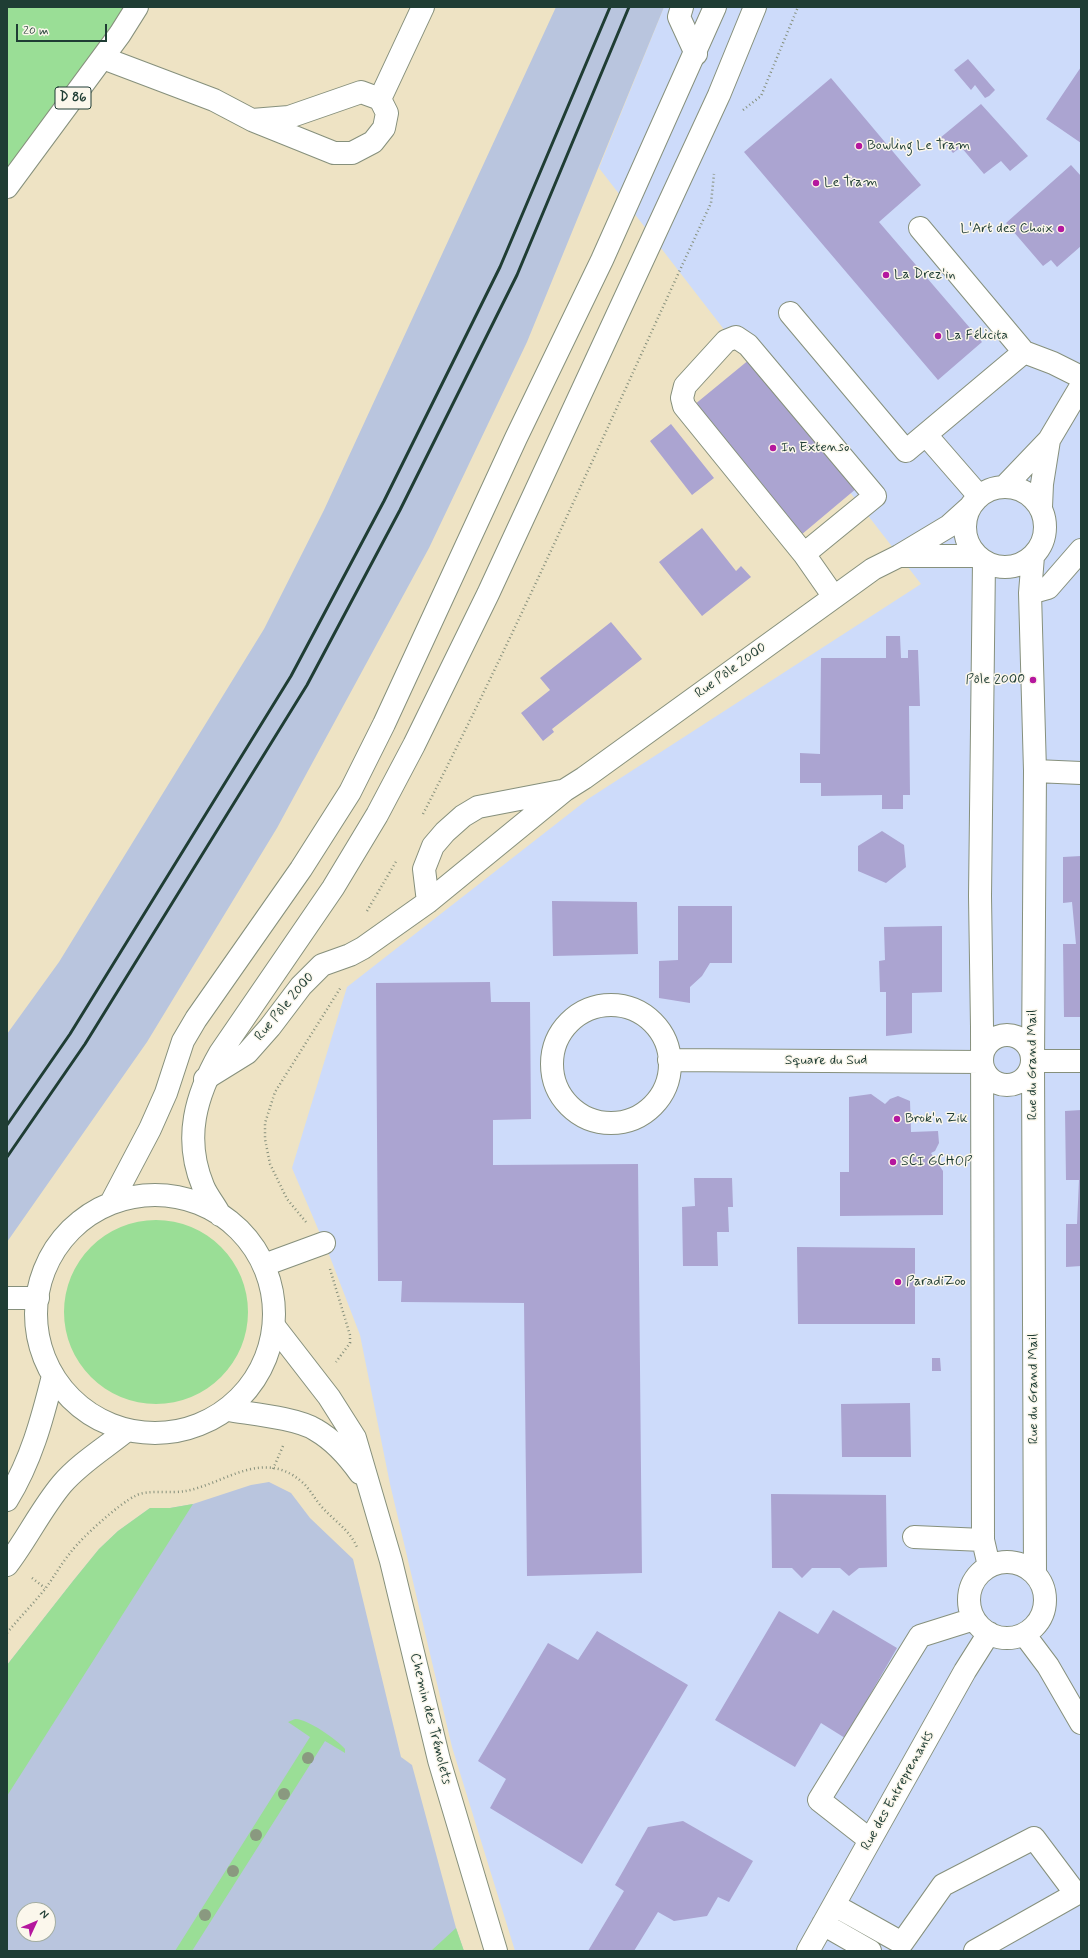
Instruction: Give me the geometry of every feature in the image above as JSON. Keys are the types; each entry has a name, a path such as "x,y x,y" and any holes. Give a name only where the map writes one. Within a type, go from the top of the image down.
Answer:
{"street":[{"name":"D 86","path":"7,187 103,58 137,7"},
{"path":"380,99 423,7"},
{"path":"682,7 679,17 696,54"},
{"path":"111,1203 150,1129 166,1093 183,1041 196,1019 301,869 350,792 377,738 516,438 602,260 696,54 715,7"},
{"path":"220,1215 203,1186 196,1162 193,1136 196,1108 205,1079 220,1053 334,888 377,815 414,745 488,594 718,95 755,7"},
{"path":"103,58 214,100 252,120 334,153 352,152 373,142 384,128 387,113 380,99 362,92 289,117 252,120"},
{"path":"920,228 1024,352 1053,363 1081,377"},
{"path":"790,313 906,451 1024,352"},
{"path":"804,554 875,496 748,345 736,336 726,341 686,386 682,398 684,406 804,554 834,598"},
{"path":"1005,486 1049,440 1081,386"},
{"path":"926,435 974,502"},
{"path":"1041,507 1032,496 1019,488 1005,486 991,489 974,502 965,522 966,537 970,547 980,558 996,566 1009,567 1022,564 1033,556 1041,546 1046,533 1045,520 1041,507 1042,484 1049,440"},
{"name":"Rue Pôle 2000","path":"205,1079 247,1053 270,1027 312,974 322,965 350,956 428,902 565,790 584,778 834,598 873,568 899,556 949,526 974,502"},
{"path":"1030,593 1048,588 1081,550"},
{"name":"Rue Pôle 2000","path":"899,556 980,558"},
{"name":"Rue du Grand Mail","path":"1033,556 1030,593 1035,771 1033,1061 1035,1574"},
{"path":"980,558 983,1540 989,1566"},
{"path":"1035,771 1081,773"},
{"name":"Rue Pôle 2000","path":"428,902 424,869 433,846 445,832 463,816 478,808 565,790"},
{"path":"610,1005 628,1007 643,1014 656,1025 665,1039 670,1056 669,1060 670,1072 665,1089 656,1103 643,1114 628,1121 611,1124 595,1121 579,1114 566,1103 557,1089 552,1073 552,1056 557,1040 566,1026 583,1012 610,1005"},
{"path":"1007,1034 1015,1036 1028,1046 1032,1053 1033,1061 1027,1077 1012,1085 995,1082 984,1070 982,1062 986,1046 999,1036 1007,1034"},
{"name":"Square du Sud","path":"669,1060 982,1062"},
{"path":"1033,1061 1081,1061"},
{"path":"167,1195 195,1202 220,1215 238,1229 252,1246 264,1265 273,1295 274,1326 268,1353 257,1377 228,1410 213,1421 192,1428 162,1433 126,1431 108,1424 87,1412 68,1396 53,1376 41,1349 36,1320 38,1298 47,1263 64,1238 84,1218 111,1203 138,1196 167,1195"},
{"path":"264,1265 322,1244"},
{"path":"7,1298 38,1298"},
{"name":"Chemin des Trémolets","path":"274,1326 317,1381 342,1416 354,1438 391,1561 440,1760 496,1951"},
{"path":"7,1500 19,1480 39,1432 53,1376"},
{"name":"Chemin des Trémolets","path":"228,1410 293,1422 315,1429 346,1453 369,1485"},
{"path":"7,1565 31,1531 47,1503 64,1482 126,1431"},
{"path":"914,1537 983,1540"},
{"path":"1001,1562 1013,1562 1025,1566 1035,1574 1042,1585 1045,1599 1043,1613 1036,1625 1024,1634 1013,1637 1000,1637 982,1626 970,1605 970,1590 977,1576 989,1566 1001,1562"},
{"path":"870,1840 819,1800 920,1636 982,1626"},
{"name":"Rue des Entreprenants","path":"808,1951 965,1671 982,1626"},
{"path":"1024,1634 1048,1666 1081,1723"},
{"path":"834,1905 902,1943 943,1885 1034,1838 1076,1894 975,1951"},
{"path":"823,1924 870,1951"}],"path":[{"path":"741,111 760,96 798,7"},
{"path":"419,821 460,741 593,463 711,203 714,166"},
{"path":"317,1381 350,1344 350,1335 322,1244 304,1218 287,1199 270,1164 265,1139 265,1123 274,1092 335,999 344,982 360,924 401,854"},
{"path":"273,1469 293,1422"},
{"path":"7,1633 45,1588 71,1551 84,1537 135,1496 147,1493 169,1494 187,1491 243,1470 261,1467 286,1471 302,1482 313,1494 320,1505 341,1524 354,1540 360,1556 391,1561"},
{"path":"31,1577 45,1588"}],"shaded area":[{"path":"556,7 664,7 527,342 429,548 277,828 147,1042 7,1242 7,1034 59,962 264,629 324,510"},
{"path":"664,7 1081,7 1081,1951 515,1951 452,1747 390,1484 360,1335 330,1257 292,1168 347,987 588,799 921,584 599,168"},
{"path":"269,1482 291,1493 310,1518 353,1559 401,1757 412,1765 456,1928 464,1951 7,1951 7,1665 99,1549 118,1531 150,1508 170,1508 193,1504 251,1485"}],"green space":[{"path":"7,7 137,7 7,187"},
{"path":"147,1220 165,1220 183,1224 207,1235 227,1253 233,1261 244,1285 248,1303 248,1321 241,1347 233,1363 215,1383 207,1389 183,1400 165,1404 147,1404 129,1400 105,1389 85,1371 79,1363 68,1339 64,1321 64,1303 68,1285 79,1261 97,1241 105,1235 129,1224"},
{"path":"193,1504 7,1796 7,1665 99,1549 118,1531 150,1508 170,1508"},
{"path":"295,1719 306,1722 329,1735 345,1749 345,1753 325,1741 192,1951 175,1951 310,1737 288,1722"},
{"path":"456,1928 464,1951 431,1951"}],"building":[{"path":"968,59 995,90 985,98 975,85 971,90 954,70"},
{"path":"1081,67 1081,143 1046,119"},
{"path":"831,78 921,185 879,222 982,342 938,380 744,152"},
{"path":"981,104 1028,156 1010,171 1001,161 984,174 961,147 953,153 940,138"},
{"path":"1071,165 1081,176 1081,246 1057,267 1051,260 1043,266 1006,223"},
{"path":"750,359 857,488 801,535 694,405"},
{"path":"671,424 714,478 692,495 650,441"},
{"path":"702,528 736,571 741,566 751,577 702,616 659,562"},
{"path":"611,622 642,659 552,729 554,732 543,741 521,713 550,690 540,678"},
{"path":"886,636 900,636 901,658 908,658 908,650 918,650 920,706 909,706 910,795 903,795 903,809 882,809 882,795 821,796 821,783 800,783 800,753 820,754 821,658 886,658"},
{"path":"882,831 904,845 906,867 886,883 858,871 858,846"},
{"path":"1081,856 1081,1017 1064,1017 1063,944 1076,944 1072,902 1063,903 1063,857"},
{"path":"552,901 637,902 638,954 553,956"},
{"path":"678,906 732,906 732,963 710,963 702,976 690,987 690,1003 659,998 659,961 678,960"},
{"path":"942,926 942,992 912,993 912,1033 886,1036 886,992 880,992 879,961 885,960 884,927"},
{"path":"490,982 491,1002 530,1002 531,1119 493,1120 493,1165 638,1164 642,1573 527,1576 524,1303 401,1302 402,1281 378,1281 376,983"},
{"name":"SCI GCHOP","path":"871,1094 885,1104 890,1099 898,1096 910,1101 911,1132 938,1131 939,1143 935,1151 931,1153 943,1171 943,1215 840,1216 840,1172 849,1172 849,1097"},
{"path":"1081,1110 1081,1266 1066,1267 1066,1224 1077,1224 1079,1180 1066,1180 1065,1111"},
{"path":"694,1178 732,1178 733,1207 728,1207 729,1232 717,1232 718,1266 683,1266 682,1207 695,1206"},
{"path":"797,1247 915,1248 915,1324 798,1324"},
{"path":"932,1358 940,1358 941,1371 932,1371"},
{"path":"910,1403 911,1457 842,1457 841,1404"},
{"path":"771,1494 886,1495 887,1567 859,1568 849,1576 840,1568 812,1568 802,1578 792,1568 772,1568"},
{"path":"833,1610 897,1648 845,1738 821,1723 795,1767 715,1720 779,1611 818,1634"},
{"path":"597,1631 688,1685 582,1864 490,1808 506,1779 478,1761 548,1643 578,1660"},
{"path":"683,1821 753,1861 729,1902 718,1897 707,1916 674,1921 658,1912 634,1951 588,1951 624,1891 615,1885 648,1827"}],"railway":[{"path":"7,1125 70,1034 291,676 384,501 500,267 610,7"},
{"path":"7,1157 85,1044 307,685 400,510 517,275 629,7"}],"place":[{"name":"Bowling Le Tram","path":"859,146"},
{"name":"Le Tram","path":"816,183"},
{"name":"L'Art des Choix","path":"1061,229"},
{"name":"La Drez'in","path":"886,275"},
{"name":"La Félicita","path":"938,336"},
{"name":"In Extenso","path":"773,448"},
{"name":"Pôle 2000","path":"1033,680"},
{"name":"Brok'n Zik","path":"897,1119"},
{"name":"SCI GCHOP","path":"893,1162"},
{"name":"ParadiZoo","path":"898,1282"}]}
